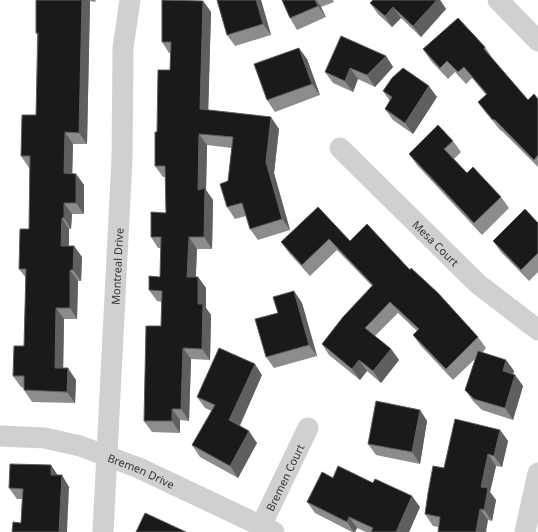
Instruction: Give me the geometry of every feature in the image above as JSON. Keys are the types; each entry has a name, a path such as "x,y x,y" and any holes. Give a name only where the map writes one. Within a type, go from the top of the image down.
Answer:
{"street":[{"name":"Montreal Drive","path":"103,532 122,159 124,48 130,0"},
{"path":"498,0 538,41"},
{"name":"Mesa Court","path":"340,148 478,284 538,330"},
{"name":"Bremen Court","path":"268,529 308,428"},
{"name":"Bremen Drive","path":"0,436 45,438 80,446 140,468 268,529"},
{"path":"525,532 538,473"}],"building":[{"path":"36,0 82,0 79,133 65,132 64,173 76,174 76,203 64,203 64,218 62,218 61,246 74,246 73,270 70,270 70,308 56,308 55,368 68,368 67,392 24,390 24,376 13,376 14,346 24,346 26,269 19,269 20,229 29,229 30,156 21,156 22,115 36,115 38,33 36,33"},
{"path":"162,0 203,1 200,109 271,117 266,162 282,219 250,229 242,203 227,207 220,184 228,181 233,137 199,134 198,190 205,188 204,237 189,237 187,277 198,277 198,304 203,304 202,349 183,348 181,409 172,409 172,421 144,421 146,326 161,326 162,291 149,290 149,276 160,277 161,237 151,237 151,212 166,213 165,166 155,166 158,70 170,70 171,42 162,42"},
{"path":"217,0 256,0 263,24 227,35"},
{"path":"282,0 315,0 318,6 290,18"},
{"path":"373,0 437,0 413,26 393,7 385,16 370,3"},
{"path":"458,18 485,47 484,49 528,100 534,94 538,99 538,155 534,160 494,119 493,120 478,102 487,94 464,67 458,72 447,61 440,68 423,49"},
{"path":"341,36 386,56 367,75 350,68 345,81 325,72"},
{"path":"299,48 312,84 267,100 254,64"},
{"path":"403,68 429,86 405,123 385,109 392,97 383,91 392,78"},
{"path":"438,125 453,141 444,149 467,173 473,167 501,197 474,223 409,154"},
{"path":"318,207 350,241 367,224 410,270 411,268 438,293 478,337 446,369 413,335 419,329 390,302 365,328 391,349 373,371 359,360 352,369 322,344 343,317 373,285 329,239 302,265 281,242"},
{"path":"525,209 538,223 538,253 521,270 493,241"},
{"path":"294,291 309,345 266,357 255,319 278,313 273,297"},
{"path":"219,348 255,364 229,420 249,431 230,466 192,445 215,405 197,397"},
{"path":"478,351 506,360 503,371 515,375 505,408 474,399 465,390"},
{"path":"376,401 420,410 412,452 368,444"},
{"path":"455,419 500,430 494,456 488,454 481,487 488,488 484,510 480,509 476,532 438,532 440,517 425,514 433,466 444,468"},
{"path":"10,464 51,465 51,475 62,475 59,532 12,532 13,522 21,523 23,489 9,488"},
{"path":"338,466 373,483 375,479 412,496 396,532 371,532 373,528 349,517 347,522 307,502 322,472 333,478"},
{"path":"145,513 186,532 136,532"}]}
